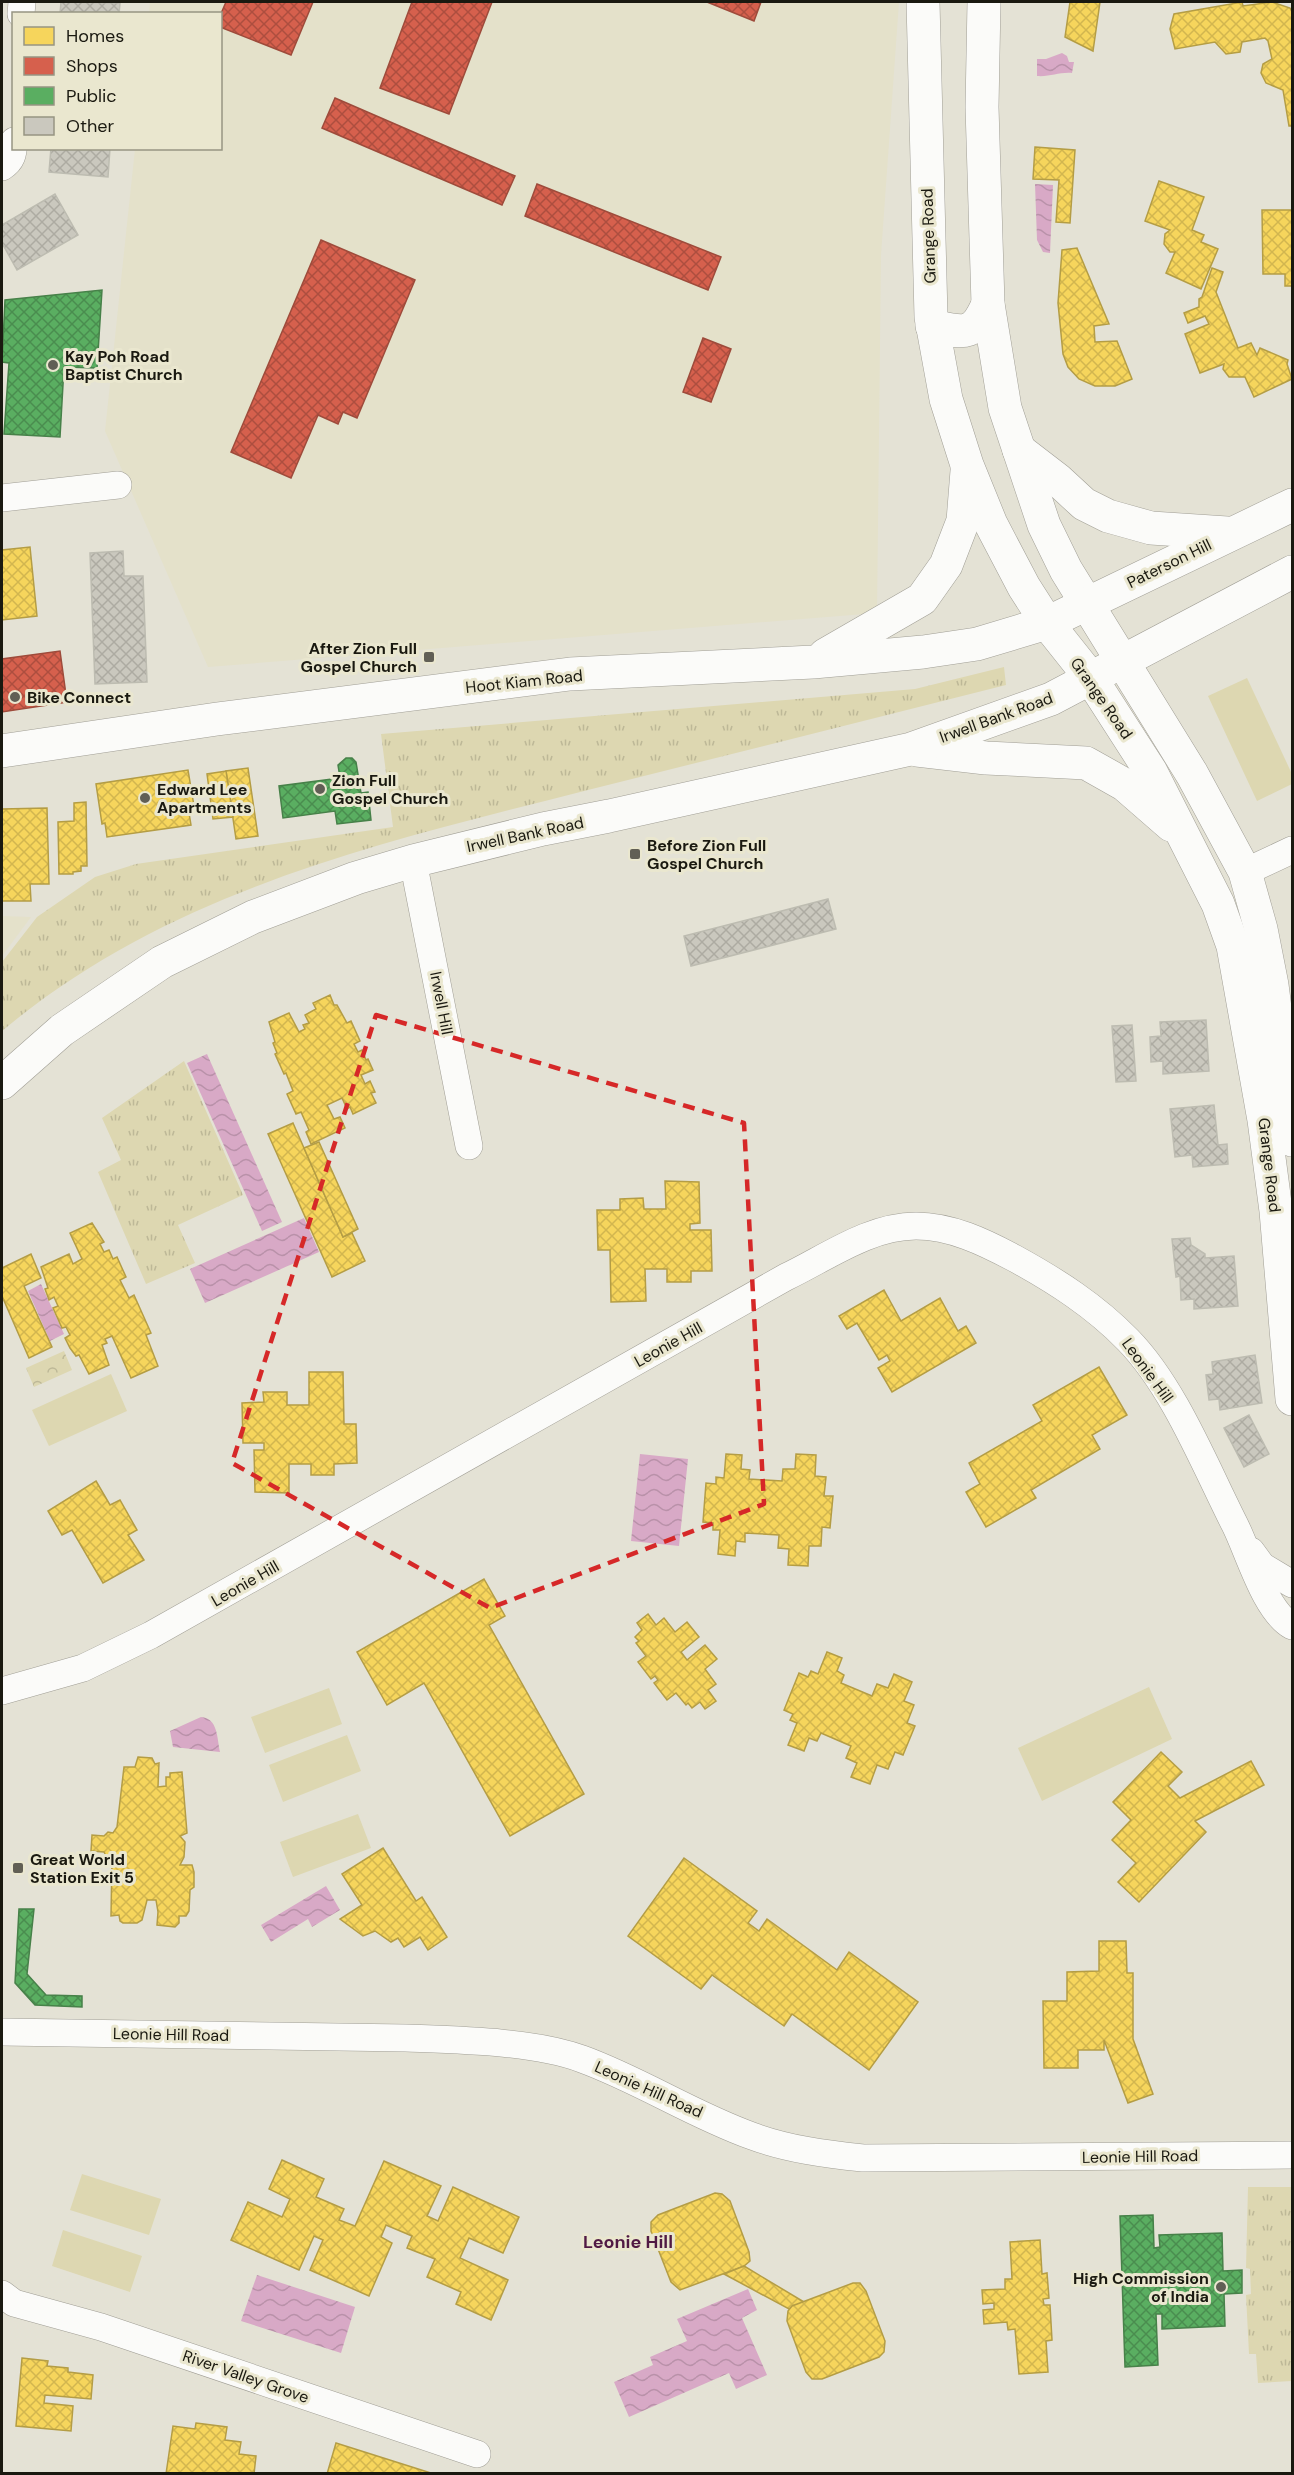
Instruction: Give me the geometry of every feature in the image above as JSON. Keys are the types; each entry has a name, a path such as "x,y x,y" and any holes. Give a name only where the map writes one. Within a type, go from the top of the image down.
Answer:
{"main road":[{"name":"Grange Road","path":"923,2 932,326 946,399 967,465 991,524 1024,586 1047,623 1090,677 1151,772 1218,904 1233,946 1244,995 1264,1120 1293,1399"},
{"name":"Grange Road","path":"984,2 981,107 988,304 1005,408 1044,525 1066,570 1192,774 1245,872 1261,929 1272,986 1293,1140"},
{"path":"932,326 957,332 968,330 979,322 988,304"},
{"path":"1019,450 1058,480 1084,504 1108,516 1151,528 1231,533"},
{"path":"813,662 922,599 946,565 963,521 967,465"},
{"name":"Paterson Hill","path":"1047,623 1293,505"},
{"path":"1090,677 1293,572"},
{"name":"Hoot Kiam Road","path":"2,751 217,719 570,674 813,662 923,652 977,644 1047,623"},
{"name":"Irwell Bank Road","path":"2,1083 62,1030 162,962 253,917 356,878 413,861 543,829 911,749 1051,699 1090,677"},
{"path":"911,749 986,758 1086,763 1125,785 1184,836"}],"street":[{"path":"2,167 9,163 13,150"},
{"path":"2,498 118,485"},
{"path":"1245,872 1293,850"},
{"name":"Irwell Hill","path":"413,861 469,1146"},
{"name":"Leonie Hill","path":"2,1691 83,1668 151,1635 786,1277 835,1251 880,1232 915,1226 940,1228 981,1240 1047,1276 1094,1308 1130,1342 1164,1387 1242,1540 1254,1573 1278,1613 1285,1622 1293,1626"},
{"name":"Leonie Hill","path":"1242,1540 1262,1566 1293,1584"},
{"name":"Leonie Hill Road","path":"2,2032 406,2038 534,2048 582,2059 752,2136 804,2151 863,2158 1293,2155"},
{"name":"River Valley Grove","path":"6,2300 101,2327 477,2454"}],"highlighted area":[{"path":"376,1015 744,1123 764,1504 490,1608 232,1463"}],"shaded area":[{"path":"150,2 899,2 881,255 877,613 208,667 105,431 135,150 222,150 222,12 149,12"},
{"path":"2,916 31,917 2,956"}],"green space":[{"path":"1004,667 1006,685 432,830 355,852 280,878 206,907 135,941 67,982 2,1031 2,962 37,917 95,877 136,864 393,827 381,734 915,689"},
{"path":"1247,678 1292,774 1292,784 1257,801 1208,696"},
{"path":"184,1061 243,1195 178,1225 195,1263 146,1284 98,1172 121,1160 102,1118"},
{"path":"64,1351 72,1370 34,1387 26,1368"},
{"path":"111,1374 127,1411 49,1446 32,1410"},
{"path":"1149,1687 1172,1739 1042,1801 1018,1748"},
{"path":"329,1688 342,1724 265,1753 251,1717"},
{"path":"347,1735 361,1771 283,1802 269,1765"},
{"path":"358,1814 371,1848 293,1877 280,1842"},
{"path":"82,2174 161,2199 149,2235 70,2210"},
{"path":"1248,2187 1292,2187 1292,2381 1258,2383 1256,2354 1249,2354 1246,2295 1251,2294 1250,2269 1246,2268"},
{"path":"63,2230 142,2256 130,2292 52,2266"}],"water":[{"path":"1062,53 1067,56 1069,62 1074,62 1072,73 1037,76 1037,59 1046,59"},
{"path":"1035,184 1053,185 1050,253 1043,252 1037,240"},
{"path":"207,1054 282,1222 262,1231 187,1063"},
{"path":"304,1218 319,1252 205,1303 190,1269"},
{"path":"41,1284 64,1334 50,1341 28,1291"},
{"path":"640,1454 688,1459 679,1546 631,1541"},
{"path":"201,1717 207,1718 214,1725 220,1752 173,1747 170,1731"},
{"path":"326,1886 340,1910 312,1927 308,1919 271,1942 261,1925"},
{"path":"257,2275 355,2307 341,2353 241,2321"},
{"path":"748,2289 757,2310 742,2318 767,2375 736,2389 729,2373 629,2417 614,2382 653,2365 650,2357 687,2341 677,2319"}],"building: Homes":[{"path":"1070,2 1100,2 1093,51 1065,37"},
{"path":"1242,2 1243,6 1272,2 1290,8 1292,12 1292,126 1289,126 1283,90 1266,83 1261,73 1263,64 1272,59 1268,41 1265,38 1242,42 1240,52 1226,54 1215,42 1175,49 1170,29 1174,14"},
{"path":"1035,147 1075,150 1070,223 1056,222 1059,180 1033,179"},
{"path":"1159,181 1204,197 1192,230 1204,235 1201,242 1218,249 1201,289 1166,273 1175,252 1170,252 1164,244 1165,234 1170,230 1145,221"},
{"path":"1262,210 1292,210 1292,286 1285,286 1285,274 1263,274"},
{"path":"1077,248 1109,324 1094,326 1095,342 1117,341 1132,379 1115,386 1095,386 1079,379 1068,367 1063,354 1058,303 1062,250"},
{"path":"1212,268 1223,272 1216,292 1238,348 1251,343 1257,355 1260,348 1288,360 1287,364 1292,379 1254,397 1245,377 1229,377 1223,369 1224,364 1200,373 1185,334 1209,324 1205,316 1188,323 1184,313 1199,307 1199,299 1202,297"},
{"path":"30,547 37,616 2,620 2,550"},
{"path":"248,768 258,836 236,839 226,771"},
{"name":"Edward Lee Apartments","path":"188,770 195,812 189,813 191,825 107,837 105,823 102,824 96,784"},
{"path":"226,771 233,817 213,819 207,774"},
{"path":"86,802 87,866 81,866 81,871 73,872 73,874 59,874 58,822 74,821 74,803"},
{"path":"47,808 49,884 30,884 31,901 2,901 2,809"},
{"path":"330,995 347,1023 351,1021 360,1041 354,1044 358,1052 362,1050 373,1070 361,1075 365,1084 370,1081 375,1092 371,1093 376,1103 353,1114 350,1107 347,1109 342,1098 327,1105 334,1119 340,1117 345,1128 311,1144 306,1132 309,1130 301,1112 296,1114 287,1094 293,1091 275,1054 277,1053 273,1043 275,1042 269,1022 289,1013 299,1032 305,1029 303,1025 309,1023 305,1015 316,1009 313,1003"},
{"path":"293,1123 343,1237 352,1233 365,1261 332,1277 268,1134"},
{"path":"319,1142 358,1229 343,1237 304,1148"},
{"path":"665,1181 699,1182 700,1223 690,1224 690,1230 711,1230 712,1271 691,1271 691,1282 667,1282 667,1269 645,1269 646,1301 611,1302 610,1250 598,1250 597,1210 620,1210 620,1199 643,1198 644,1209 666,1209"},
{"path":"92,1223 104,1242 100,1244 104,1252 109,1250 113,1259 117,1257 126,1277 120,1280 129,1298 134,1295 151,1333 146,1335 158,1366 131,1378 112,1336 105,1339 107,1343 102,1345 109,1365 89,1374 79,1355 76,1356 70,1348 65,1338 70,1335 66,1327 62,1328 53,1308 58,1306 54,1297 49,1300 45,1289 48,1288 41,1267 69,1254 73,1264 82,1259 70,1233"},
{"path":"31,1254 41,1278 24,1286 52,1347 29,1358 2,1296 2,1268"},
{"path":"884,1290 901,1321 940,1298 958,1331 966,1326 976,1343 892,1392 878,1368 890,1361 887,1355 879,1360 857,1323 847,1329 839,1316"},
{"path":"1099,1367 1127,1415 1092,1435 1100,1449 1031,1490 1036,1498 986,1527 966,1492 980,1484 969,1463 1042,1421 1033,1405"},
{"path":"309,1372 343,1372 344,1424 356,1424 357,1463 334,1464 334,1475 311,1475 311,1464 289,1464 289,1493 255,1492 254,1450 264,1450 264,1443 243,1443 242,1403 264,1402 263,1392 287,1392 287,1405 309,1405"},
{"path":"726,1454 742,1455 741,1469 750,1470 749,1479 782,1481 783,1469 795,1469 796,1454 816,1455 815,1476 826,1477 824,1496 833,1496 830,1528 822,1527 821,1546 809,1546 808,1566 788,1565 789,1549 778,1548 779,1535 745,1533 745,1542 736,1541 735,1556 718,1554 720,1530 713,1530 713,1523 703,1522 706,1483 716,1484 716,1477 724,1478"},
{"path":"96,1481 110,1505 120,1500 137,1530 128,1535 144,1560 103,1583 72,1530 62,1535 48,1511"},
{"path":"484,1579 505,1616 489,1625 584,1794 510,1836 424,1683 387,1705 357,1652"},
{"path":"648,1614 656,1625 664,1618 675,1632 687,1622 699,1637 681,1652 687,1660 705,1645 717,1659 705,1669 716,1684 708,1690 716,1701 705,1709 700,1702 692,1708 688,1703 686,1705 676,1693 667,1700 654,1683 658,1680 655,1676 651,1679 638,1662 646,1656 636,1643 639,1641 635,1637 642,1630 637,1623"},
{"path":"827,1652 842,1658 837,1671 844,1675 841,1683 872,1696 877,1684 888,1688 894,1674 912,1682 904,1701 914,1705 907,1723 915,1726 903,1755 895,1752 888,1769 877,1765 870,1784 851,1777 857,1763 846,1758 851,1746 821,1733 817,1741 809,1738 804,1751 788,1745 797,1723 790,1720 793,1714 784,1710 799,1673 808,1677 811,1671 818,1674"},
{"path":"1161,1752 1182,1772 1168,1786 1180,1798 1251,1761 1264,1785 1195,1821 1206,1832 1139,1902 1118,1882 1136,1863 1112,1840 1131,1820 1113,1802"},
{"path":"138,1757 152,1758 155,1764 159,1763 158,1787 166,1786 166,1777 170,1777 170,1773 182,1772 187,1833 180,1836 185,1842 184,1857 180,1865 192,1865 194,1887 190,1890 189,1911 186,1916 179,1916 179,1923 175,1927 157,1925 156,1900 147,1900 142,1920 137,1923 123,1923 119,1915 111,1916 112,1858 106,1856 104,1852 91,1851 92,1835 104,1836 108,1832 113,1833 117,1827 124,1767 135,1767"},
{"path":"383,1848 416,1901 422,1897 447,1937 428,1950 420,1937 404,1947 398,1938 391,1942 375,1931 363,1936 340,1919 362,1905 342,1874"},
{"path":"684,1858 757,1911 748,1923 759,1931 767,1919 837,1970 849,1952 918,2002 869,2070 792,2014 784,2026 712,1975 701,1989 628,1936"},
{"path":"1099,1941 1126,1941 1127,1973 1133,1973 1133,2039 1153,2094 1128,2103 1104,2040 1104,2050 1078,2050 1078,2068 1044,2068 1043,2001 1067,2001 1067,1972 1099,1971"},
{"path":"282,2160 324,2179 316,2197 344,2209 339,2220 355,2226 384,2161 441,2186 427,2216 438,2221 453,2187 519,2217 503,2253 469,2238 460,2258 508,2280 491,2320 456,2304 461,2292 427,2277 435,2259 407,2248 412,2236 386,2225 381,2237 392,2243 369,2296 310,2270 323,2240 314,2236 299,2270 231,2240 248,2202 282,2217 290,2199 269,2189"},
{"path":"715,2193 722,2194 730,2201 749,2252 750,2261 744,2266 680,2290 671,2282 651,2231 651,2222 658,2215"},
{"path":"1040,2240 1042,2274 1047,2273 1049,2298 1043,2299 1044,2305 1050,2305 1052,2340 1046,2341 1048,2372 1019,2374 1015,2329 1008,2330 1007,2322 984,2324 983,2310 994,2309 994,2303 983,2304 982,2290 1005,2289 1005,2279 1012,2279 1010,2242"},
{"path":"744,2266 804,2302 789,2309 724,2274"},
{"path":"853,2283 860,2283 866,2291 885,2341 884,2352 879,2357 822,2379 812,2379 806,2372 787,2321 788,2311 792,2306"},
{"path":"22,2358 48,2361 47,2366 68,2368 68,2372 93,2375 91,2399 45,2395 44,2403 73,2406 71,2431 16,2426"},
{"path":"196,2423 227,2427 225,2440 241,2442 239,2454 256,2456 254,2474 166,2474 173,2426 195,2429"},
{"path":"336,2443 434,2474 327,2474"}],"building: Shops":[{"path":"226,2 313,2 291,55 222,28 222,12"},
{"path":"412,2 492,2 449,114 380,88"},
{"path":"707,2 761,2 754,21"},
{"path":"335,98 515,176 502,205 322,128"},
{"path":"537,184 721,257 708,290 525,216"},
{"path":"321,240 415,280 357,418 343,412 338,424 318,415 291,478 231,452"},
{"path":"703,338 731,349 711,402 683,392"},
{"path":"60,651 67,702 2,712 2,659"}],"building: Public":[{"name":"Kay Poh Road Baptist Church","path":"102,290 97,368 64,367 60,437 4,434 9,363 2,362 5,300"},
{"name":"Zion Full Gospel Church","path":"346,758 352,758 356,762 361,793 368,792 371,820 337,824 335,811 283,818 279,786 340,778 338,765"},
{"path":"19,1909 34,1909 27,1974 46,1995 82,1996 82,2007 35,2005 15,1983"},
{"path":"1153,2215 1154,2248 1160,2247 1159,2235 1222,2233 1223,2271 1242,2270 1242,2293 1224,2294 1225,2326 1162,2329 1162,2314 1156,2314 1158,2365 1125,2367 1120,2216"}],"building: Other":[{"path":"61,2 120,3 119,12 60,12"},
{"path":"51,150 110,150 108,177 49,172"},
{"path":"55,194 78,235 17,270 2,243 2,225"},
{"path":"123,551 124,576 143,576 147,682 95,684 90,553"},
{"path":"828,899 836,929 691,966 684,936"},
{"path":"1206,1020 1209,1071 1163,1074 1163,1061 1151,1062 1150,1037 1161,1036 1160,1022"},
{"path":"1132,1025 1136,1081 1116,1082 1112,1026"},
{"path":"1214,1105 1218,1145 1227,1144 1228,1164 1193,1167 1192,1155 1175,1157 1170,1109"},
{"path":"1190,1238 1191,1245 1205,1254 1205,1258 1234,1256 1238,1306 1194,1309 1194,1299 1181,1300 1180,1276 1176,1277 1172,1239"},
{"path":"1255,1355 1262,1403 1220,1410 1219,1399 1209,1400 1206,1375 1213,1374 1212,1362"},
{"path":"1249,1415 1269,1454 1244,1467 1224,1428"}],"place":[{"name":"Kay Poh Road Baptist Church","path":"53,365"},
{"name":"After Zion Full Gospel Church","path":"429,657"},
{"name":"Bike Connect","path":"15,697"},
{"name":"Zion Full Gospel Church","path":"320,789"},
{"name":"Edward Lee Apartments","path":"145,798"},
{"name":"Before Zion Full Gospel Church","path":"635,854"},
{"name":"Great World Station Exit 5","path":"18,1868"},
{"name":"High Commission of India","path":"1221,2287"}],"district":[{"name":"Leonie Hill","path":"628,2242"}]}
